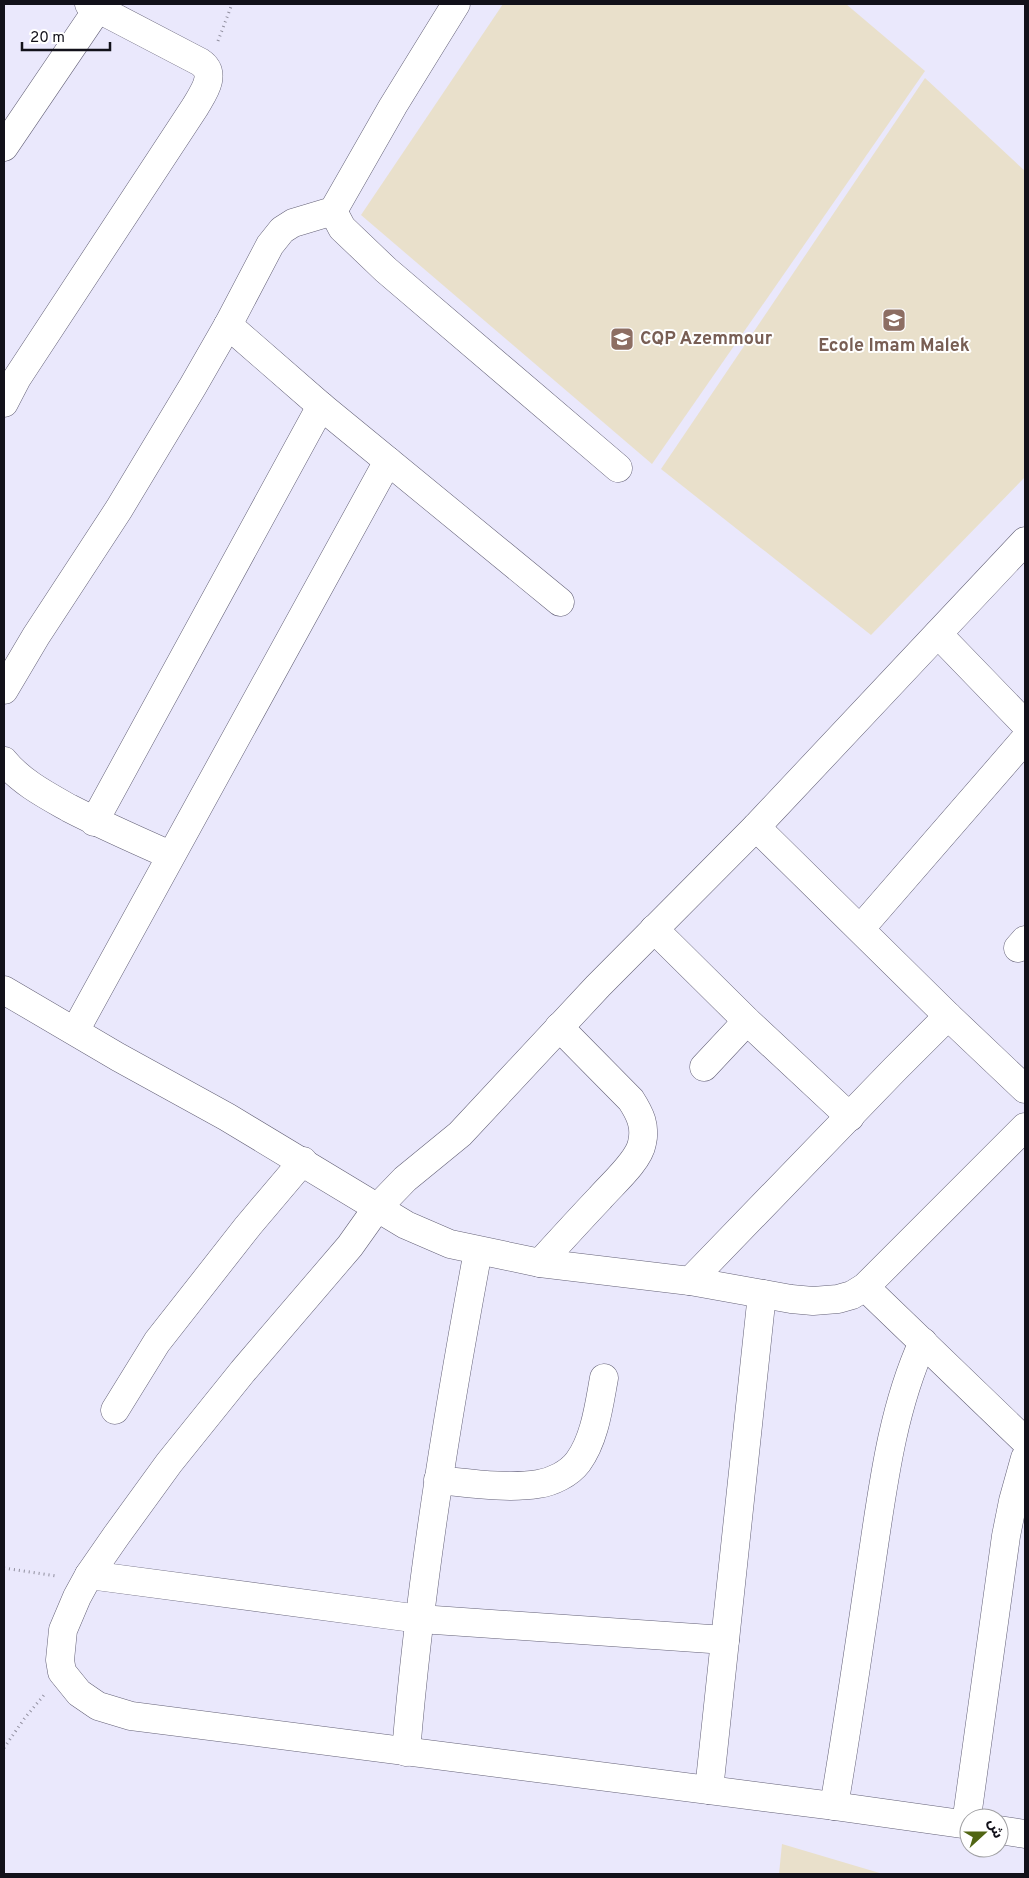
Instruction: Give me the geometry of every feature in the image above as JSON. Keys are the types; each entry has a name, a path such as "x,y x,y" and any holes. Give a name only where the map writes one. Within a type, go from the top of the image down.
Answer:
{"street":[{"path":"4,690 36,636 119,509 228,324 270,245 282,230 293,223 333,211 393,106 456,4"},
{"path":"4,147 96,5 208,68 210,74 208,81 194,107 17,378 4,403"},
{"path":"333,211 342,228 386,270 618,468"},
{"path":"228,324 321,406 560,602"},
{"path":"94,822 321,406"},
{"path":"75,1031 388,461"},
{"path":"959,1824 834,1806 131,1716 98,1706 79,1692 62,1672 60,1660 63,1630 76,1597 116,1536 203,1420 350,1246 377,1208 405,1180 460,1134 559,1027 756,826 1025,542"},
{"path":"938,634 1025,724"},
{"path":"861,928 1025,739"},
{"path":"4,761 10,769 43,794 94,822 170,855"},
{"path":"756,826 948,1016 1025,1089"},
{"path":"654,929 747,1021 850,1117"},
{"path":"4,990 118,1057 174,1086 303,1161 377,1208 430,1236 450,1244 540,1263 690,1281 791,1299 825,1301 845,1298 865,1287 1025,1127"},
{"path":"690,1281 948,1016"},
{"path":"704,1067 747,1021"},
{"path":"540,1263 622,1174 642,1146 642,1121 639,1111 631,1100 559,1027"},
{"path":"115,1410 157,1342 248,1226 303,1161"},
{"path":"406,1752 420,1619 438,1480 478,1251"},
{"path":"865,1287 1025,1441"},
{"path":"709,1790 762,1294"},
{"path":"834,1806 883,1486 904,1394 923,1342"},
{"path":"438,1480 538,1484 563,1475 578,1461 591,1434 604,1378"},
{"path":"969,1808 1006,1536 1025,1458"},
{"path":"89,1575 420,1619 725,1640"},
{"path":"1009,1832 1025,1834"}],"path":[{"path":"208,68 232,4"},
{"path":"4,1568 59,1576 89,1575"},
{"path":"4,1748 24,1719 62,1672"}],"shaded area":[{"name":"CQP Azemmour","path":"503,4 846,4 925,71 652,464 361,215"},
{"name":"Ecole Imam Malek","path":"925,78 1025,171 1025,477 871,635 661,469"},
{"path":"782,1844 883,1874 779,1874"}],"place":[{"name":"Ecole Imam Malek","path":"894,320"},
{"name":"CQP Azemmour","path":"622,339"}]}
